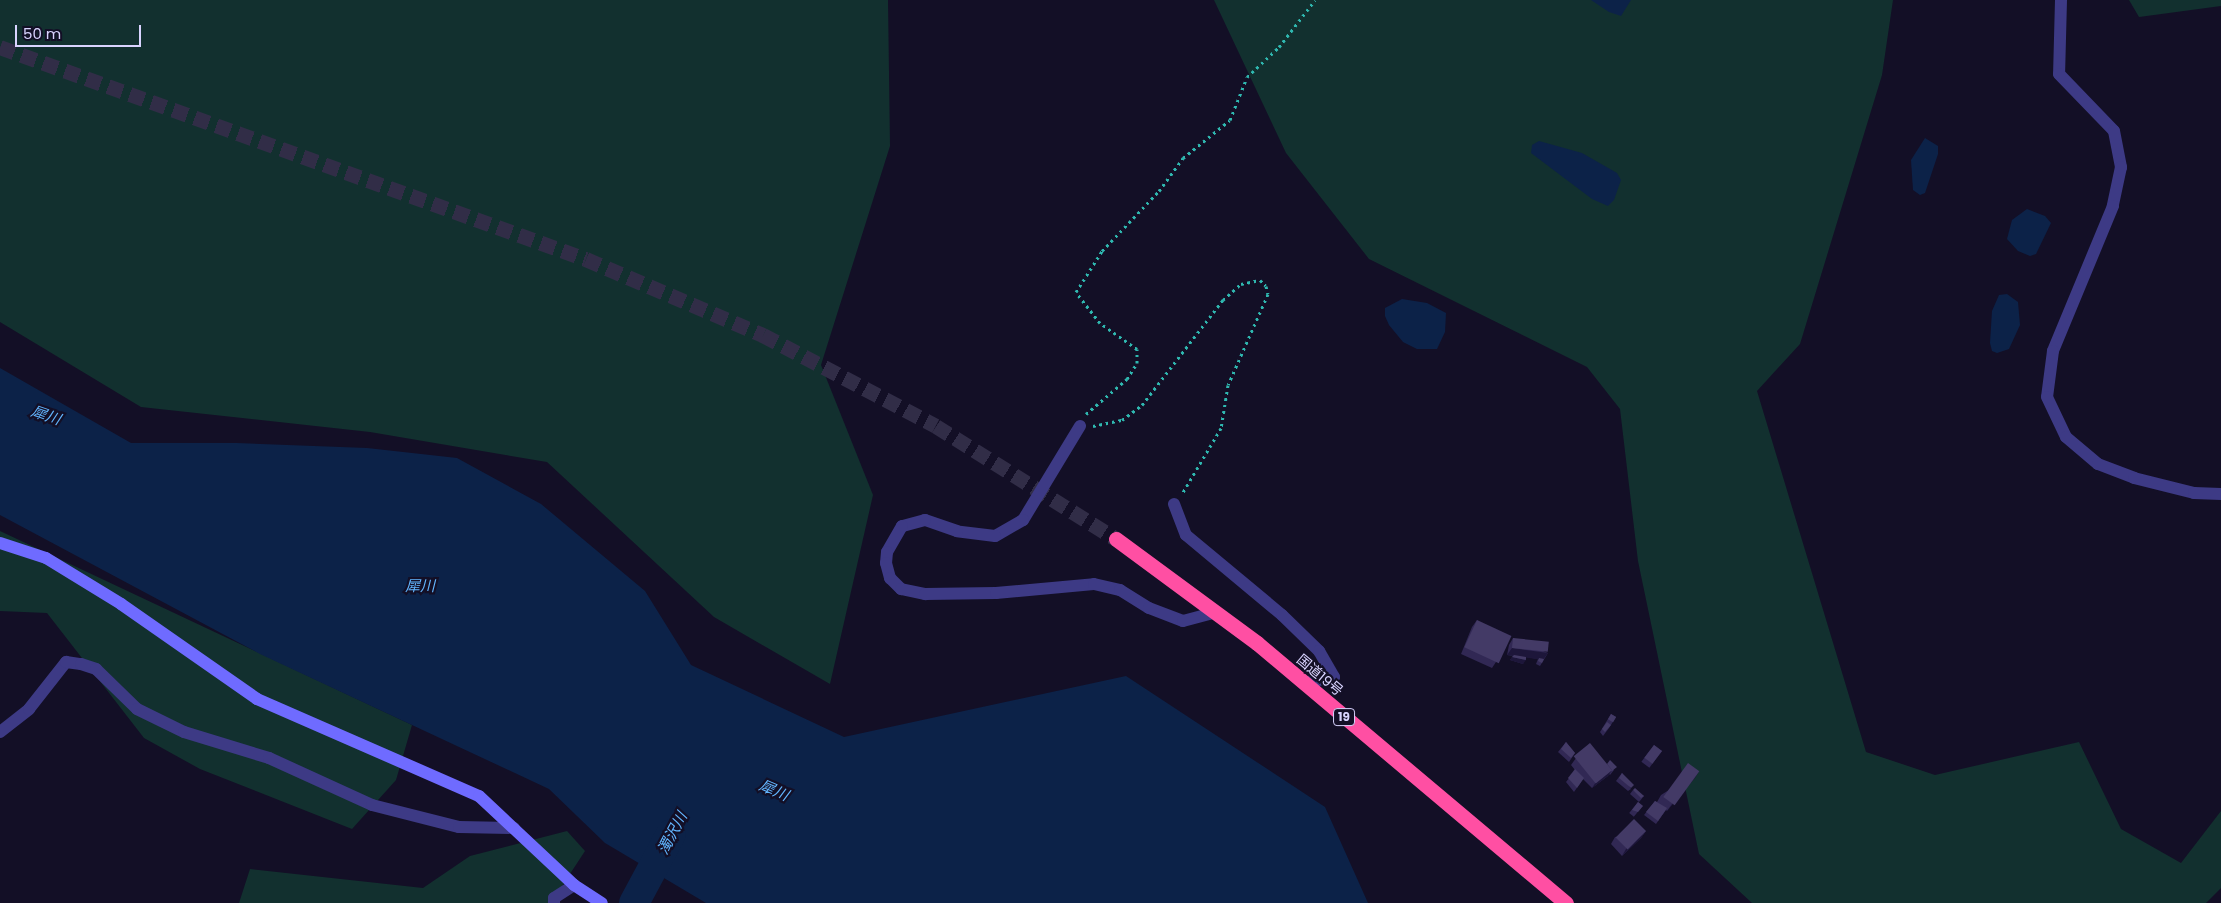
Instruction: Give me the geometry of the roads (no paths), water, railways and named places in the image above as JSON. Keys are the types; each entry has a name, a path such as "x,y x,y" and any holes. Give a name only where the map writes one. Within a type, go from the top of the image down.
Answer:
{"highway":[{"name":"国道19号","path":"1116,539 1216,612 1304,683 1566,903"}],"street":[{"path":"2061,0 2058,74 2114,131 2121,167 2113,206 2052,351 2048,398 2066,437 2098,464 2134,478 2186,491 2221,494"},
{"path":"1080,426 1022,520 995,536 957,531 925,520 908,523 902,526 887,552 886,562 890,578 901,589 925,594 996,593 1094,584 1120,590 1149,608 1183,621 1216,612"},
{"path":"1174,504 1186,535 1288,620 1319,651 1334,677 1304,683"},
{"path":"0,543 46,558 121,604 257,698 479,796 574,885 602,903"},
{"path":"0,732 30,709 66,662 80,664 96,669 137,709 176,729 269,758 372,805 459,827 514,828"},
{"path":"554,903 554,898 574,885"}],"water":[{"path":"1591,0 1631,0 1621,16 1609,12"},
{"path":"1925,138 1938,146 1938,154 1925,193 1920,195 1913,190 1911,160"},
{"path":"1539,141 1582,153 1617,173 1621,180 1614,200 1608,206 1592,199 1531,153 1532,145"},
{"path":"2027,209 2045,216 2051,223 2036,254 2030,256 2018,251 2007,239 2012,220"},
{"path":"2007,294 2018,302 2020,325 2009,349 1997,353 1992,351 1990,343 1992,311 1999,295"},
{"path":"1402,299 1427,303 1446,313 1445,332 1437,349 1417,349 1403,342 1389,325 1385,316 1385,308"},
{"name":"犀川","path":"0,368 131,443 236,443 367,448 457,458 541,504 645,591 691,665 844,737 1126,676 1325,807 1368,903 706,903 605,843 549,789 260,654 0,515"}],"waterway":[{"name":"濁沢川","path":"634,903 671,834"}],"tunnel":[{"path":"0,47 586,259 763,335 936,426 1116,539"}]}
